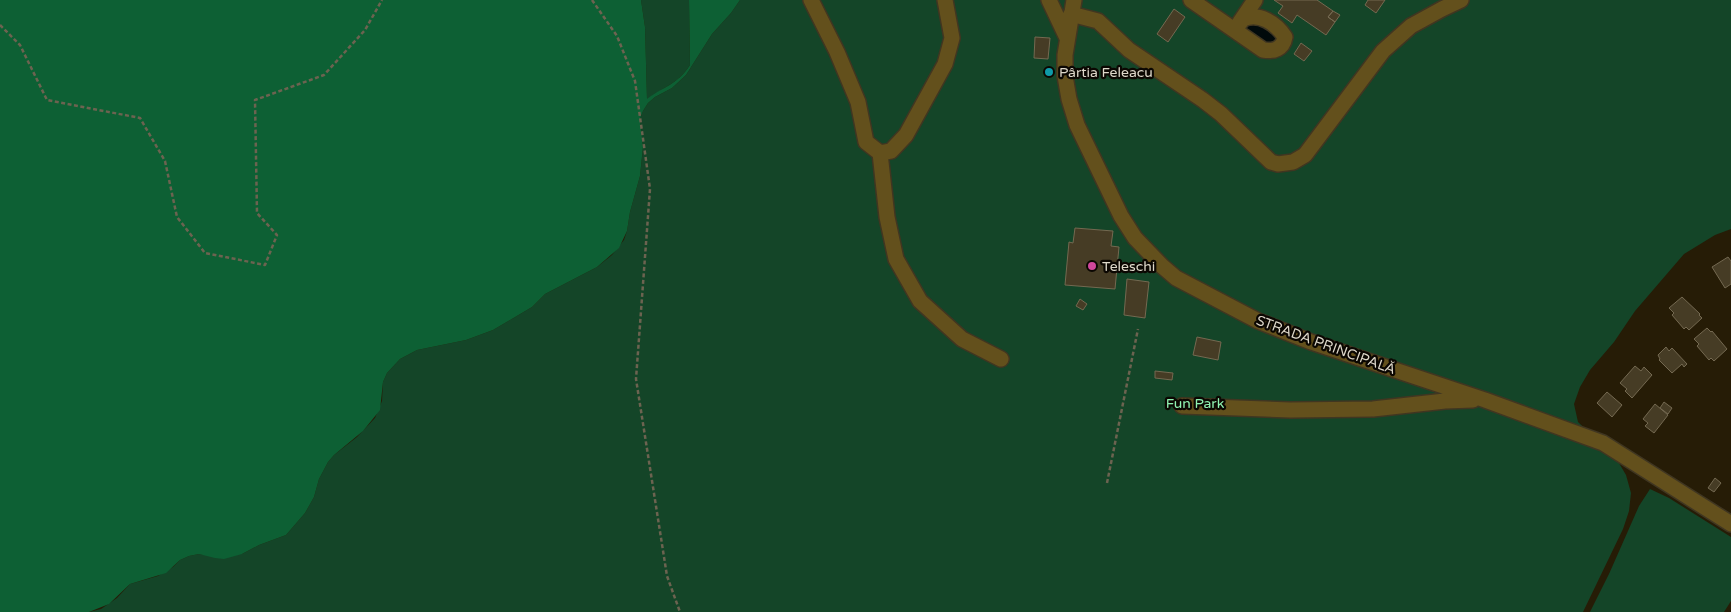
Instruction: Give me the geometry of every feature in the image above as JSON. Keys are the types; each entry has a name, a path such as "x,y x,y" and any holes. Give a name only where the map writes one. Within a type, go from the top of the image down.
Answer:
{"street":[{"path":"811,0 837,52 858,102 866,142 880,153 887,217 896,259 920,302 962,339 1001,359"},
{"path":"880,153 891,151 906,135 945,64 952,38 945,0"},
{"path":"1049,0 1067,38"},
{"path":"1191,0 1237,26 1255,0"},
{"path":"1072,7 1098,21 1129,50 1204,100 1271,162 1284,163 1298,160 1305,155 1383,51 1411,26 1460,0"},
{"name":"STRADA PRINCIPALĂ","path":"1072,7 1067,38 1065,76 1069,99 1077,125 1121,216 1135,238 1176,278 1258,321 1310,342 1485,400 1603,442 1731,524"},
{"path":"1182,406 1290,410 1373,409 1445,401 1485,400"}],"path":[{"path":"0,25 20,45 47,100 140,118 165,161 177,217 205,253 266,265 277,235 257,212 254,100 324,75 365,30 382,0"},
{"path":"592,0 617,36 635,81 650,189 636,379 667,576 680,612"},
{"path":"1107,483 1138,329"}],"green space":[{"path":"0,0 641,0 645,27 647,99 675,81 690,65 689,0 740,0 712,34 686,75 672,88 655,97 643,111 640,119 643,147 640,176 627,231 619,248 597,267 545,294 532,307 493,330 466,340 417,350 400,359 387,373 383,382 380,410 363,431 328,462 319,479 314,497 305,513 286,535 259,545 242,554 224,559 199,554 189,556 180,560 166,573 130,584 109,604 89,612 0,612"},
{"path":"641,0 689,0 690,65 680,77 647,100 645,27"},
{"name":"Fun Park","path":"740,0 1731,0 1731,229 1715,235 1684,254 1635,311 1614,342 1590,370 1580,387 1574,404 1578,422 1616,458 1626,475 1631,493 1629,511 1623,529 1583,612 89,612 101,609 117,598 130,584 158,576 173,567 180,560 189,556 199,554 242,554 259,545 286,535 305,513 314,497 319,479 328,462 357,437 375,418 382,401 383,382 387,373 400,359 417,350 466,340 493,330 532,307 545,294 597,267 612,255 624,240 640,176 643,147 640,119 643,111 655,97 672,88 686,75 712,34"},
{"path":"1650,489 1669,498 1731,537 1731,601 1724,612 1590,612 1639,506"}],"shaded area":[{"path":"1250,23 1268,28 1278,39 1270,47 1247,30"}],"building":[{"path":"1274,0 1317,0 1333,11 1328,17 1335,22 1326,35 1297,15 1292,23 1278,13 1283,6"},
{"path":"1368,0 1385,0 1376,13 1365,5"},
{"path":"1174,9 1185,17 1168,42 1157,34"},
{"path":"1333,11 1340,15 1335,22 1328,17"},
{"path":"1035,37 1050,38 1048,59 1034,58"},
{"path":"1301,43 1312,51 1304,61 1294,54"},
{"name":"Teleschi","path":"1075,228 1113,231 1111,246 1119,247 1115,289 1065,285 1069,242 1073,243"},
{"path":"1728,257 1731,261 1731,284 1725,288 1712,267"},
{"path":"1127,279 1149,282 1145,318 1124,315"},
{"path":"1682,297 1702,318 1689,330 1686,327 1684,329 1672,315 1674,313 1669,308"},
{"path":"1080,299 1087,304 1083,310 1076,306"},
{"path":"1707,328 1712,331 1727,349 1714,361 1711,358 1709,360 1697,346 1699,344 1694,339"},
{"path":"1197,337 1221,342 1218,360 1193,355"},
{"path":"1666,347 1669,351 1672,348 1687,364 1684,367 1682,364 1672,373 1659,360 1658,355"},
{"path":"1635,366 1641,371 1644,367 1652,375 1632,398 1625,391 1627,389 1620,383"},
{"path":"1155,371 1173,373 1172,380 1155,378"},
{"path":"1607,392 1622,405 1612,417 1597,403"},
{"path":"1664,402 1672,408 1668,414 1660,408"},
{"path":"1655,404 1668,415 1654,433 1645,426 1648,423 1643,419"},
{"path":"1715,478 1721,483 1714,492 1708,488"}],"place":[{"name":"Pârtia Feleacu","path":"1049,72"},
{"name":"Teleschi","path":"1092,266"}]}
